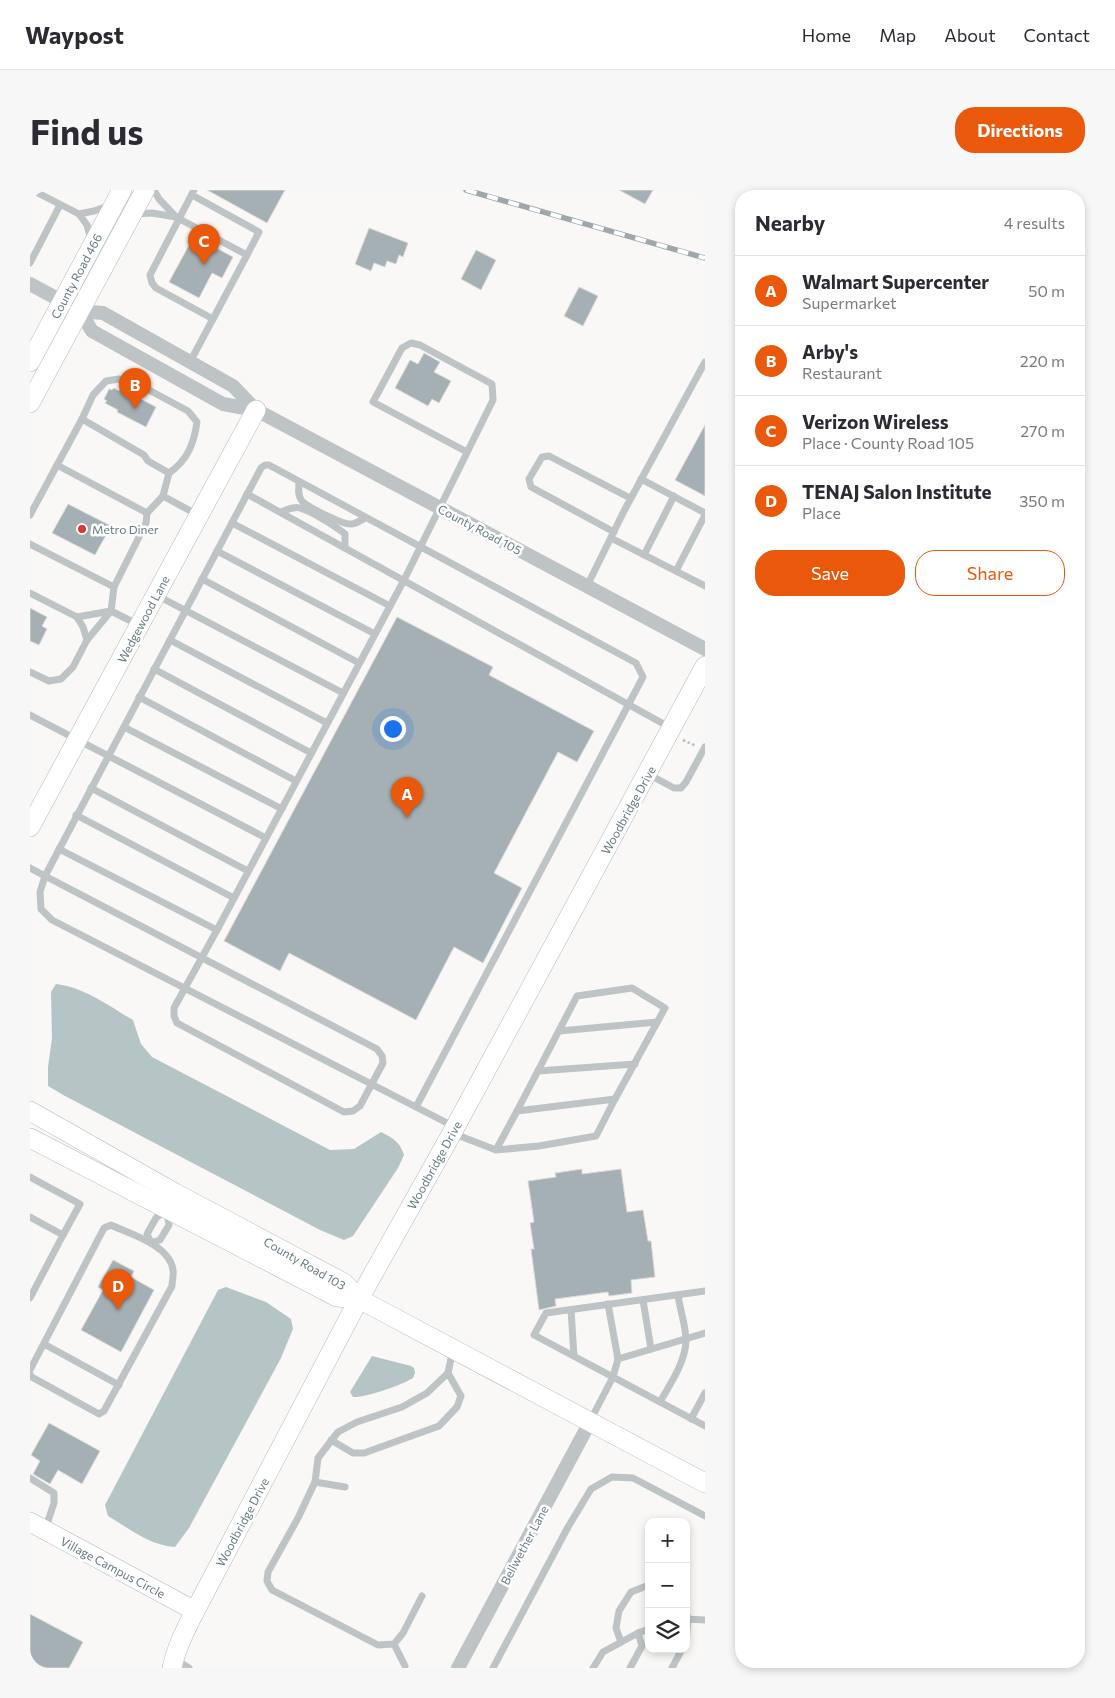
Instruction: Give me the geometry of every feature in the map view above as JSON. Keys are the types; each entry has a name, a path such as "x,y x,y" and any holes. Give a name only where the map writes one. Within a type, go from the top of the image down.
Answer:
{"street":[{"name":"County Road 466","path":"30,403 145,190"},
{"name":"County Road 466","path":"30,362 118,196"},
{"path":"30,284 80,311"},
{"name":"County Road 105","path":"80,311 103,313 233,386 256,410"},
{"name":"County Road 105","path":"80,311 92,331 223,404 256,410 705,649"},
{"name":"Wedgewood Lane","path":"30,827 256,410"},
{"name":"Woodbridge Drive","path":"179,1665 195,1611 359,1299 454,1130 705,666"},
{"name":"County Road 103","path":"30,1111 175,1193 344,1283 359,1299"},
{"name":"County Road 103","path":"30,1138 337,1297 359,1299"},
{"path":"166,1210 175,1193"},
{"path":"359,1299 705,1483"},
{"name":"Bellwether Lane","path":"458,1668 590,1422"},
{"name":"Village Campus Circle","path":"37,1526 195,1611"}],"lane":[{"path":"32,190 79,214 87,225 92,246"},
{"path":"154,190 159,199 177,218"},
{"path":"190,362 259,232 193,193 177,218 150,274 156,288 213,318"},
{"path":"79,214 100,210 118,196"},
{"path":"30,263 60,205"},
{"path":"132,214 152,213 177,218 247,255"},
{"path":"30,868 202,958 377,1049 382,1056 383,1063 373,1085 360,1106 353,1111 344,1112 177,1023 174,1016 174,1008 202,958 404,580 493,400 492,384 420,345 411,344 402,348 373,402 467,452"},
{"path":"587,586 630,498 705,362"},
{"path":"30,515 93,395 106,381 119,379 134,382 188,412 197,422 195,439 181,465 169,473 163,496 147,513 146,523 114,587 111,611 87,640 73,667 61,679 49,681 30,672"},
{"path":"82,419 144,454 148,461 169,473"},
{"path":"630,498 549,456 542,457 530,479 531,487 644,554 705,586"},
{"path":"57,465 147,513"},
{"path":"416,1107 643,676 636,663 269,465 265,465 261,468 247,494 45,876 40,892 41,909 52,920 416,1107 454,1130 496,1150 538,1146 596,1136 665,1008 632,988 577,996 496,1150"},
{"path":"641,478 705,514 676,570"},
{"path":"300,482 298,493 302,501 312,507 345,524 352,524 365,518"},
{"path":"247,494 672,728"},
{"path":"163,496 199,516"},
{"path":"644,554 674,496"},
{"path":"281,512 290,508 300,508 309,512 345,534 345,548"},
{"path":"232,523 390,606"},
{"path":"30,544 114,587"},
{"path":"217,551 375,634"},
{"path":"202,579 359,663"},
{"path":"30,593 78,617 111,611 139,626"},
{"path":"156,595 344,693"},
{"path":"78,617 87,640"},
{"path":"170,640 327,723"},
{"path":"154,669 311,753"},
{"path":"139,697 296,781"},
{"path":"30,715 266,838"},
{"path":"124,727 282,809"},
{"path":"648,774 674,788 681,788 705,747"},
{"path":"91,788 248,871"},
{"path":"76,816 234,898"},
{"path":"59,849 217,930"},
{"path":"559,1031 657,1022"},
{"path":"538,1071 635,1064"},
{"path":"518,1111 615,1100"},
{"path":"30,1177 80,1204 30,1298"},
{"path":"151,1243 148,1234 156,1218 166,1210"},
{"path":"151,1243 160,1240 168,1225 166,1210"},
{"path":"30,1217 63,1236"},
{"path":"30,1370 104,1228 111,1225 151,1243 167,1255 173,1269 172,1286 104,1411 99,1414 30,1376 30,1374"},
{"path":"705,1291 546,1313 534,1334 705,1426"},
{"path":"660,1402 682,1360 686,1340 678,1295"},
{"path":"643,1300 651,1350"},
{"path":"590,1422 613,1377 618,1359 608,1304"},
{"path":"571,1310 574,1356"},
{"path":"618,1359 705,1333"},
{"path":"44,1344 119,1385"},
{"path":"422,1596 403,1633 394,1644 378,1645 272,1590 267,1581 268,1572 298,1518 315,1482 318,1458 331,1440 338,1432 357,1422 402,1407 426,1393 448,1373 454,1349"},
{"path":"331,1440 353,1453 364,1453 439,1426 457,1407 461,1396 448,1373"},
{"path":"691,1419 705,1393"},
{"path":"493,1668 590,1489 612,1476 633,1478 705,1516"},
{"path":"30,1478 54,1493 54,1503 37,1526"},
{"path":"315,1482 345,1487"},
{"path":"621,1642 616,1628 619,1611 631,1592 645,1587"},
{"path":"690,1617 705,1620"},
{"path":"593,1668 603,1652 638,1632 645,1631"},
{"path":"630,1668 642,1646 638,1632"},
{"path":"394,1644 405,1666"},
{"path":"672,1668 680,1653"}],"shaded area":[{"path":"56,984 86,993 133,1020 141,1044 152,1057 330,1150 354,1149 381,1132 396,1141 404,1155 398,1168 353,1236 344,1240 320,1230 48,1086 48,1067 52,1038 51,992"},
{"path":"226,1287 266,1302 291,1319 293,1329 281,1358 189,1528 175,1547 166,1546 140,1536 108,1516 105,1505 218,1290"},
{"path":"372,1356 411,1366 414,1368 415,1373 413,1378 383,1390 353,1397 350,1392"}],"building":[{"path":"207,190 285,190 267,223"},
{"path":"619,190 653,190 645,204"},
{"path":"369,228 408,243 403,257 399,255 396,264 387,261 385,267 374,263 371,271 355,264"},
{"path":"194,236 233,257 222,278 212,273 199,298 169,282"},
{"path":"476,250 496,260 481,290 461,279"},
{"path":"579,287 598,296 583,326 564,316"},
{"path":"424,353 440,362 434,372 451,381 439,403 432,399 428,406 395,388 410,360 418,364"},
{"path":"114,388 119,391 120,388 156,407 146,427 117,412 118,410 105,403 107,401 104,399 109,389 112,390"},
{"path":"705,425 705,496 675,480"},
{"name":"Metro Diner","path":"68,504 111,526 95,555 52,533"},
{"path":"30,608 47,617 42,626 47,629 39,645 30,641"},
{"path":"397,617 493,667 489,675 594,731 577,762 558,752 494,873 522,888 483,963 454,947 416,1020 289,953 280,971 224,941"},
{"path":"582,1169 582,1174 621,1169 627,1212 643,1210 648,1241 651,1241 655,1277 631,1280 632,1293 609,1296 608,1292 555,1299 556,1306 539,1310 531,1249 534,1249 530,1223 534,1222 528,1181 556,1177 555,1173"},
{"path":"113,1260 134,1271 131,1277 154,1290 121,1352 81,1330 103,1290 98,1287"},
{"path":"49,1423 100,1451 82,1484 58,1470 50,1484 33,1474 40,1461 31,1455"},
{"path":"30,1614 83,1642 69,1668 30,1668"}],"railway":[{"path":"466,190 705,258"}],"place":[{"name":"Verizon Wireless","path":"204,265"},
{"name":"Arby's","path":"135,409"},
{"name":"Metro Diner","path":"82,529"},
{"name":"Walmart Supercenter","path":"407,818"},
{"name":"TENAJ Salon Institute","path":"118,1310"}]}
